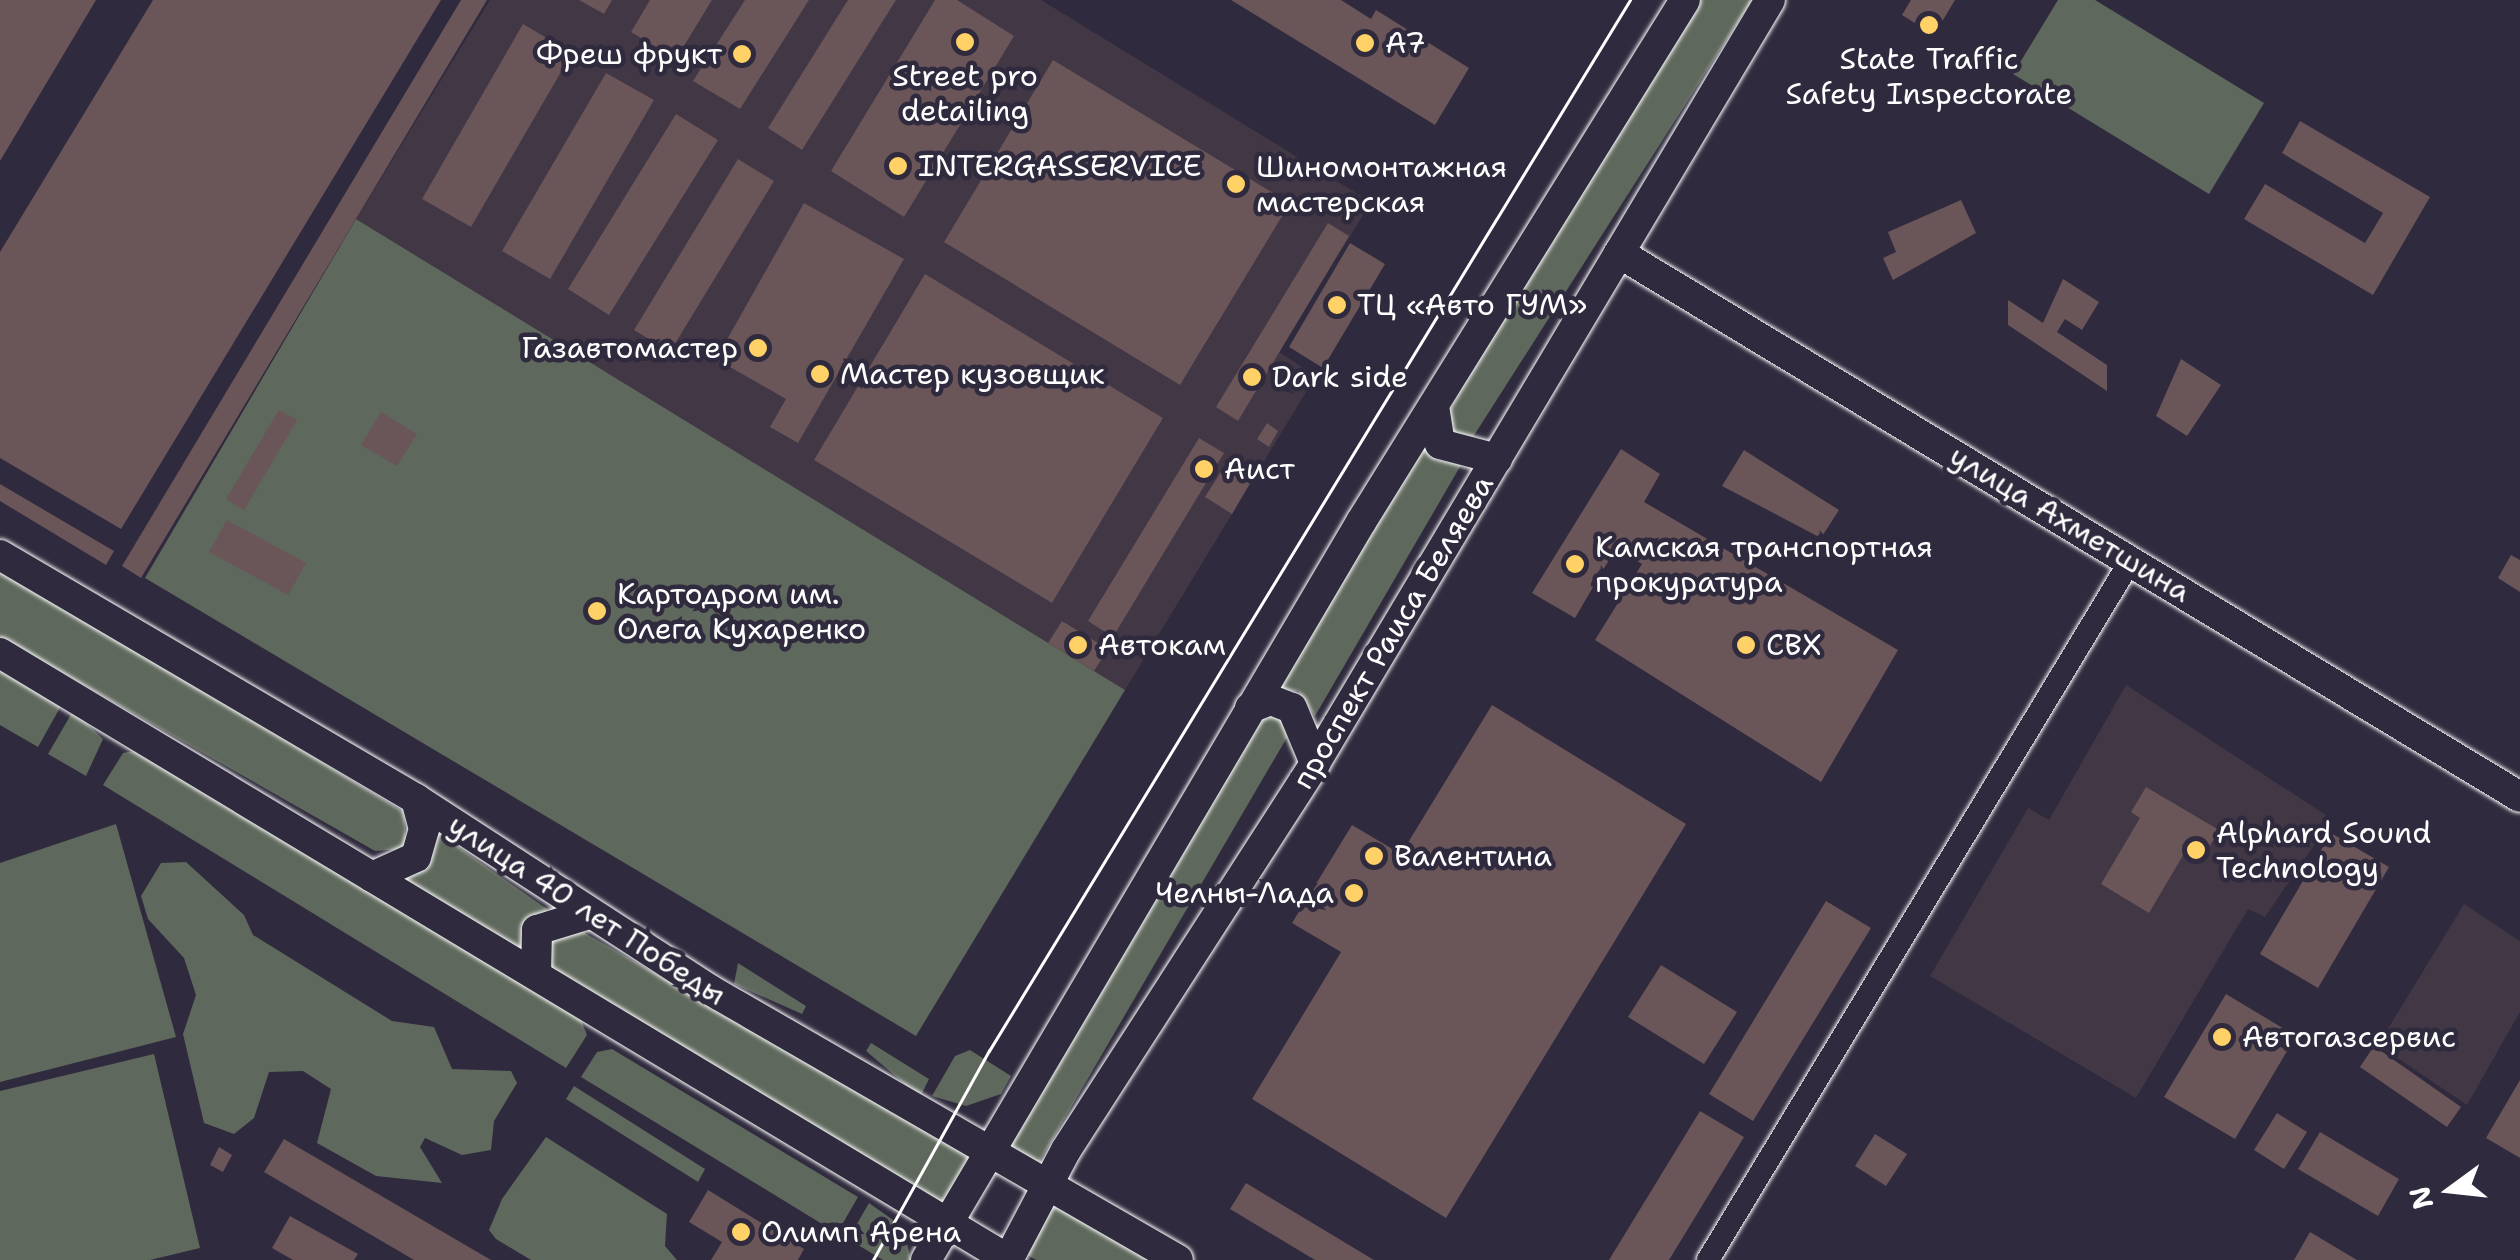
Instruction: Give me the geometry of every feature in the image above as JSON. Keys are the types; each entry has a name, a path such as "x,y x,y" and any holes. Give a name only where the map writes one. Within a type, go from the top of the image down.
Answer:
{"street":[{"path":"926,1260 1250,708 1685,0"},
{"name":"проспект Раиса Беляева","path":"1009,1260 1048,1182 1315,764 1770,0"},
{"name":"улица Ахметшина","path":"1619,253 2520,797"},
{"path":"1434,406 1440,444 1498,459"},
{"name":"улица 40 лет Победы","path":"0,555 416,799 590,914 1178,1260"},
{"path":"1708,1260 2131,560"},
{"path":"0,653 1009,1260"},
{"path":"1250,708 1272,700 1292,708 1315,764"},
{"path":"372,877 416,856 424,830 416,799"},
{"path":"536,975 536,930 590,914"}],"shaded area":[{"path":"490,0 1041,0 1371,202 1279,352 1316,376 1125,690 356,219"},
{"path":"2126,685 2332,819 2265,917 2248,909 2136,1098 1930,976 2028,808 2049,820"},
{"path":"2464,904 2520,941 2520,1012 2467,1105 2378,1045"}],"green space":[{"path":"1698,0 1752,0 1466,448 1443,424 1505,305"},
{"path":"2058,0 2095,0 2264,103 2209,194 2013,74"},
{"name":"Картодром им. Олега Кухаренко","path":"356,219 1125,690 916,1036 145,578"},
{"path":"1424,437 1436,460 1461,465 1315,716 1298,691 1274,690"},
{"path":"0,568 404,812 406,849 375,851 0,637"},
{"path":"0,667 62,704 38,747 0,725"},
{"path":"73,711 103,739 86,776 48,754"},
{"path":"1279,712 1289,734 1038,1164 1003,1142 1262,715"},
{"path":"139,750 580,1017 587,1035 566,1068 103,785 123,753"},
{"path":"116,824 176,1037 0,1082 0,863"},
{"path":"438,833 547,909 520,953 406,881"},
{"path":"186,862 244,915 253,935 392,1021 434,1027 452,1069 511,1071 517,1083 494,1121 491,1150 462,1155 425,1138 420,1147 442,1183 376,1176 317,1143 331,1089 303,1071 269,1072 254,1118 234,1134 204,1123 183,1034 196,995 184,958 148,919 141,896 161,863"},
{"path":"578,929 974,1157 946,1207 552,973 545,942"},
{"path":"738,963 806,1006 802,1014 734,984"},
{"path":"871,1043 929,1079 920,1097 866,1051"},
{"path":"612,1049 858,1197 843,1223 827,1227 581,1077 597,1052"},
{"path":"970,1050 1011,1076 1001,1094 966,1106 932,1096 955,1056"},
{"path":"154,1054 200,1248 150,1260 0,1260 0,1091"},
{"path":"574,1086 705,1169 698,1182 566,1099"},
{"path":"546,1137 667,1214 665,1246 677,1260 531,1260 496,1239 489,1230 502,1199"},
{"path":"1049,1195 1158,1260 1036,1260 1017,1249"},
{"path":"869,1203 903,1227 911,1260 883,1260 858,1245 854,1229"}],"building":[{"path":"0,0 96,0 0,161"},
{"path":"153,0 441,0 121,529 0,458 0,252"},
{"path":"461,0 487,0 141,578 122,566"},
{"path":"579,0 612,0 604,14"},
{"path":"650,0 712,0 676,59 631,32"},
{"path":"745,0 809,0 740,109 693,81"},
{"path":"848,0 896,0 802,150 768,128"},
{"path":"935,0 957,0 1014,36 904,217 831,171"},
{"name":"А7","path":"1231,0 1341,0 1371,19 1376,10 1469,68 1435,125"},
{"name":"State Traffic Safety Inspectorate","path":"1911,0 1955,0 1934,35 1902,15"},
{"path":"523,24 572,53 471,227 422,199"},
{"path":"1053,60 1290,203 1180,385 944,242"},
{"path":"606,73 654,100 550,279 502,251"},
{"path":"676,114 718,140 609,315 568,289"},
{"path":"2300,121 2430,197 2373,295 2244,219 2265,184 2365,243 2383,213 2282,153"},
{"path":"738,159 774,181 670,352 634,330"},
{"path":"1961,200 1976,233 1893,280 1883,258 1896,252 1888,232"},
{"path":"804,203 904,259 798,443 770,427 786,399 716,359"},
{"path":"1328,223 1349,236 1238,421 1216,407"},
{"name":"ТЦ «Авто ГУМ»","path":"1350,243 1385,264 1323,368 1289,347"},
{"path":"925,274 1163,418 1052,603 814,460"},
{"path":"2063,279 2099,302 2082,330 2065,319 2057,332 2107,365 2107,391 2008,325 2008,300 2043,323"},
{"path":"2181,359 2221,385 2187,436 2156,416"},
{"path":"279,410 297,420 244,510 226,499"},
{"path":"381,412 417,434 397,466 361,445"},
{"path":"1267,423 1278,431 1269,447 1257,439"},
{"path":"1199,438 1224,453 1113,637 1088,621"},
{"name":"СВХ","path":"1621,449 1660,474 1644,502 1898,650 1821,782 1595,640 1642,564 1616,548 1575,618 1532,593"},
{"path":"1744,450 1839,510 1821,538 1722,486"},
{"path":"1227,462 1253,478 1232,514 1205,497"},
{"path":"0,484 114,551 106,565 0,501"},
{"path":"227,520 306,563 288,595 209,552"},
{"path":"2511,555 2520,560 2520,592 2498,578"},
{"name":"Автокам","path":"1062,621 1108,649 1094,671 1048,643"},
{"path":"1492,705 1686,824 1446,1218 1252,1099 1341,952 1292,923 1352,825 1401,854"},
{"path":"2146,787 2219,830 2204,856 2188,847 2149,913 2101,884 2140,818 2131,812"},
{"path":"2331,833 2389,867 2318,988 2260,954"},
{"path":"1826,901 1871,928 1753,1121 1709,1094"},
{"path":"1661,965 1737,1012 1704,1064 1628,1017"},
{"path":"2226,994 2296,1036 2235,1139 2164,1097"},
{"path":"2374,1046 2461,1107 2447,1127 2360,1067"},
{"name":"Автогазсервис","path":"2520,1080 2520,1158 2486,1138"},
{"path":"1700,1111 1744,1137 1669,1260 1609,1260"},
{"path":"2277,1113 2307,1132 2284,1169 2254,1150"},
{"path":"2320,1132 2399,1179 2378,1216 2298,1169"},
{"path":"1875,1134 1907,1154 1886,1186 1855,1166"},
{"path":"284,1139 491,1260 414,1260 264,1172"},
{"path":"219,1147 232,1155 223,1172 210,1165"},
{"path":"1246,1183 1374,1260 1315,1260 1230,1209"},
{"name":"Олимп Арена","path":"708,1190 804,1249 798,1260 711,1260 722,1242 689,1222"},
{"path":"290,1216 358,1254 354,1260 293,1260 272,1248"},
{"path":"2310,1232 2357,1260 2294,1260"}],"tram line":[{"path":"873,1260 989,1051 1630,0"}],"place":[{"name":"State Traffic Safety Inspectorate","path":"1929,25"},
{"name":"Street pro detailing","path":"965,42"},
{"name":"А7","path":"1365,43"},
{"name":"Фреш фрукт","path":"742,54"},
{"name":"INTERGASSERVICE","path":"898,166"},
{"name":"Шиномонтажная мастерская","path":"1236,184"},
{"name":"ТЦ «Авто ГУМ»","path":"1337,305"},
{"name":"Газавтомастер","path":"758,348"},
{"name":"Мастер кузовщик","path":"820,374"},
{"name":"Dark side","path":"1252,377"},
{"name":"Аист","path":"1204,469"},
{"name":"Камская транспортная прокуратура","path":"1575,564"},
{"name":"Картодром им. Олега Кухаренко","path":"597,611"},
{"name":"Автокам","path":"1078,645"},
{"name":"СВХ","path":"1746,645"},
{"name":"Alphard Sound Technology","path":"2196,850"},
{"name":"Валентина","path":"1374,856"},
{"name":"Челны-Лада","path":"1354,893"},
{"name":"Автогазсервис","path":"2222,1037"},
{"name":"Олимп Арена","path":"741,1232"}]}
